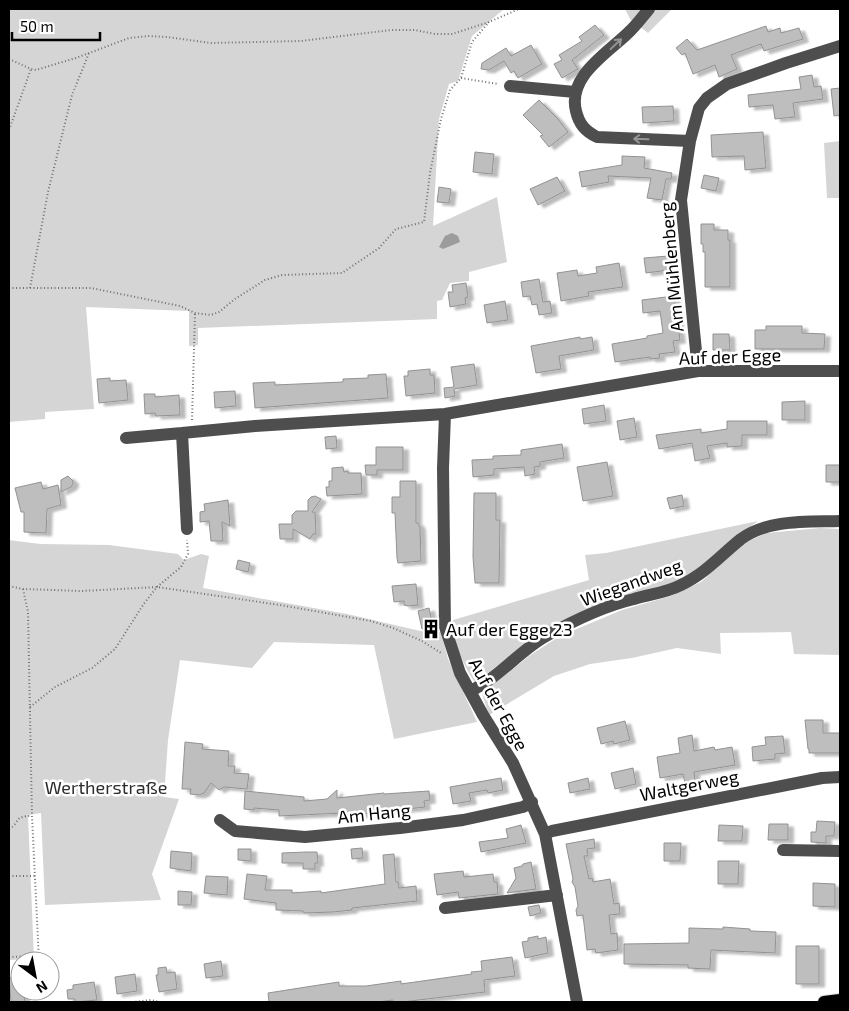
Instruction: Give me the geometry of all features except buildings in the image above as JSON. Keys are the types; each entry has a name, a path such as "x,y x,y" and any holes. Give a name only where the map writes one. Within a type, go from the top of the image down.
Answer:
{"main road":[{"path":"824,1002 840,1000"}],"street":[{"path":"648,9 632,30 586,73 575,92 575,106 581,125 587,132 597,137 690,141"},
{"name":"Am Mühlenberg","path":"698,371 681,216 681,200 690,141 699,108 716,91 728,84 826,49 840,46"},
{"path":"510,86 575,92"},
{"name":"Auf der Egge","path":"126,438 255,426 445,414 698,371 840,370"},
{"name":"Auf der Egge","path":"445,414 445,628 460,672 513,763 545,834 576,1002"},
{"path":"187,432 187,529"},
{"name":"Wiegandweg","path":"470,691 479,687 545,636 632,599 662,593 682,585 699,575 742,539 760,529 790,523 840,521"},
{"name":"Waltgerweg","path":"545,834 633,814 822,778 840,777"},
{"name":"Am Hang","path":"220,820 235,831 305,837 463,820 523,806 532,802"},
{"path":"783,850 840,851"},
{"path":"445,908 557,895"}],"path":[{"path":"9,59 31,69 44,68 130,38 149,36 211,43 302,41 391,30 414,30 435,34 452,34 489,22 519,9"},
{"path":"9,288 103,290 180,306 195,313 211,315 265,280 282,275 342,273 379,248 396,229 424,222 430,173 441,120 450,90 461,78 472,42 489,22"},
{"path":"30,288 48,192 72,95 90,53"},
{"path":"9,130 31,69"},
{"path":"461,78 510,86"},
{"path":"187,432 195,313"},
{"path":"30,707 55,687 92,668 115,649 157,587 181,567 188,554 187,529"},
{"path":"9,586 23,589 82,591 157,587 280,605 371,621 393,628 422,641 444,655 453,655"},
{"path":"23,589 28,612 32,816 39,951"},
{"path":"9,829 14,826 17,819 21,816 32,816"},
{"path":"9,876 35,876"},
{"path":"132,1002 150,1000 159,1002"}],"green space":[{"path":"9,9 504,9 472,36 458,81 449,84 439,119 433,226 497,197 507,262 469,272 469,281 450,283 442,300 437,301 437,319 198,328 198,345 189,346 189,311 86,307 94,409 45,412 45,419 9,422"},
{"path":"625,9 672,9 648,33 630,19"},
{"path":"840,141 840,198 827,198 824,143"},
{"path":"758,521 695,572 668,586 523,646 475,683 466,669 459,653 453,620 589,580 585,555 606,553"},
{"path":"820,528 840,529 840,655 794,654 791,632 720,633 721,654 677,648 632,658 590,664 554,676 489,715 482,694 529,656 560,636 622,610 671,596 701,582 746,542 767,533"},
{"name":"Wertherstraße","path":"9,540 40,544 109,545 178,554 184,560 201,554 209,556 203,588 347,614 429,633 441,632 448,659 477,722 394,739 374,645 274,642 252,668 180,660 168,740 164,797 179,799 152,874 161,900 45,905 41,813 28,815 34,951 10,951 9,960"}],"shaded area":[{"path":"452,233 458,236 460,242 443,249 439,247 445,236"}],"place":[{"name":"Auf der Egge 23","path":"431,629"}]}
